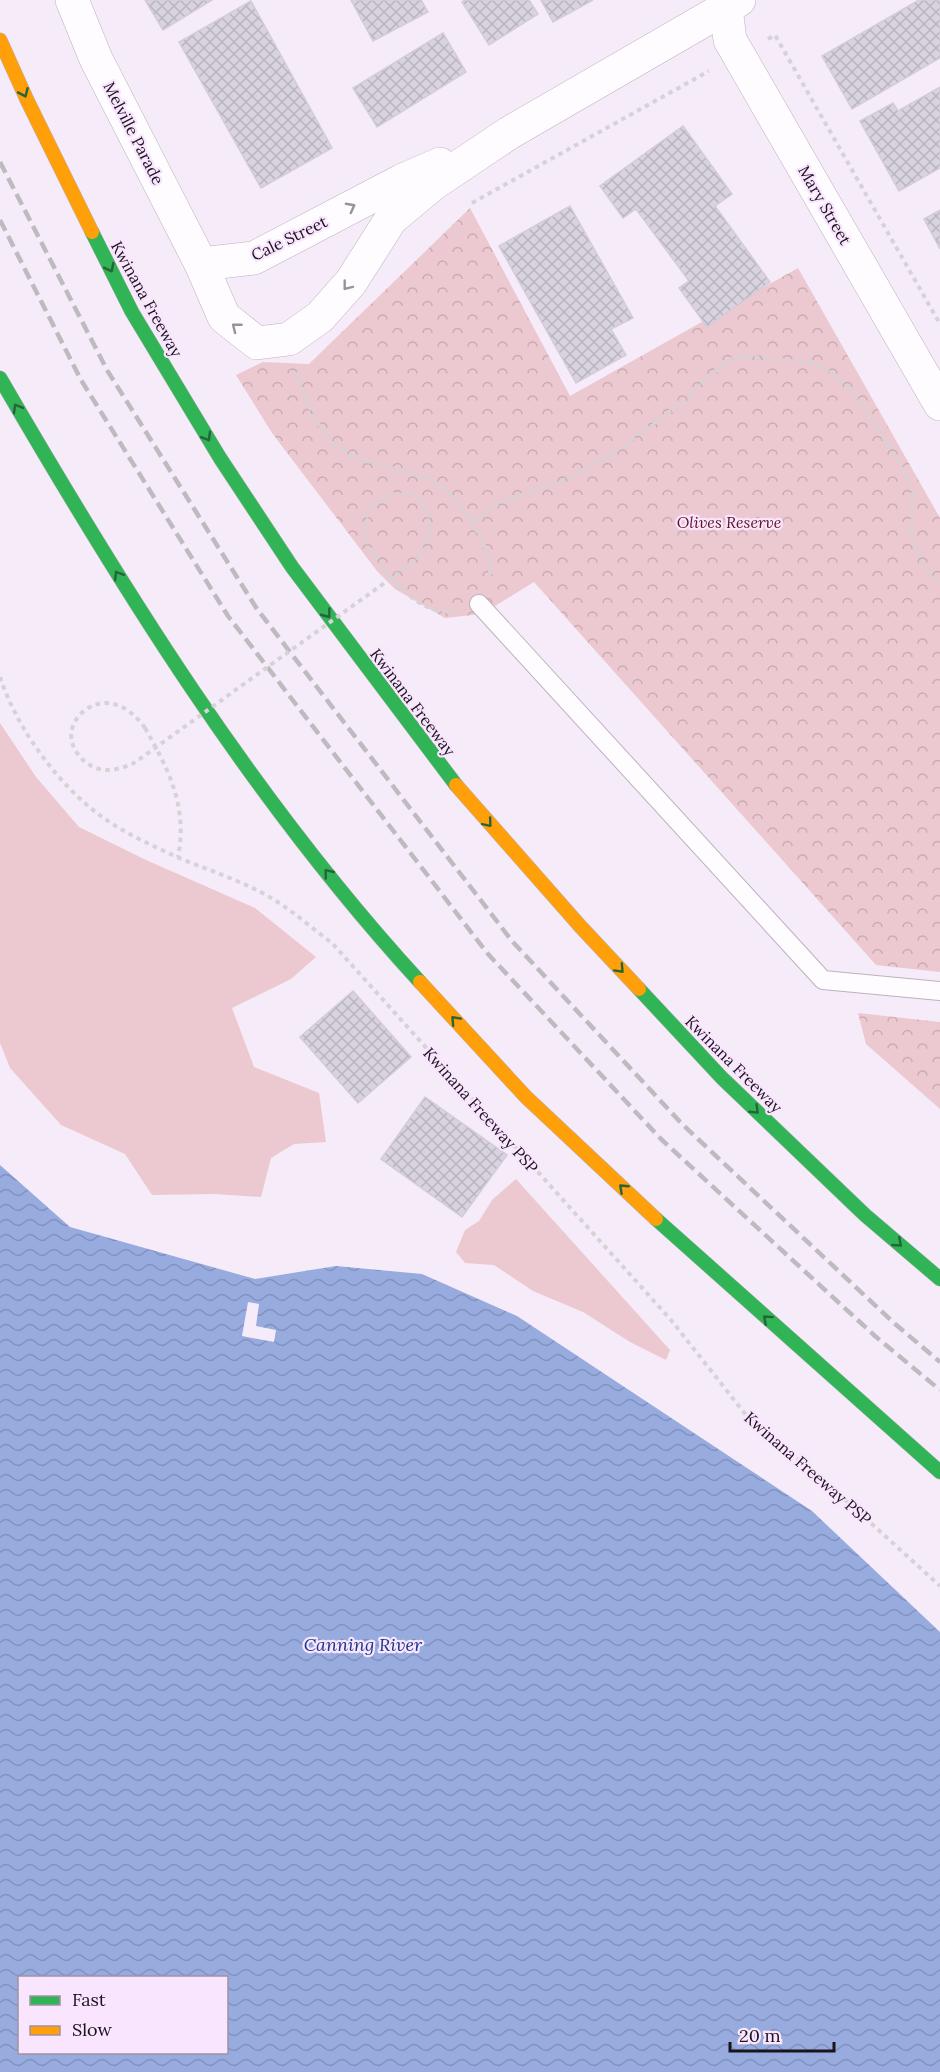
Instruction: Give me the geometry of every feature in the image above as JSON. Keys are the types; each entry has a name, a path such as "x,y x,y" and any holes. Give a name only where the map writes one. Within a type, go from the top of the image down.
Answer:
{"highway":[{"name":"Kwinana Freeway","path":"0,40 27,100 132,312 220,458 292,567 450,778 565,909 722,1078 866,1215 940,1279"},
{"path":"0,378 78,512 214,724 276,808 413,974 526,1097 673,1235 940,1472"},
{"path":"810,1359 940,1487"}],"street":[{"name":"Melville Parade","path":"72,0 96,59 201,264"},
{"name":"Cale Street","path":"509,132 401,181 254,258 201,264 224,317 257,343 289,339 321,317 351,282 391,219 433,184 509,132 730,2"},
{"name":"Mary Street","path":"730,2 730,40 940,404"}],"lane":[{"path":"479,604 823,980 940,991"}],"path":[{"path":"462,208 775,35 940,324"},
{"path":"178,857 182,836 174,789 166,768 145,728 128,710 110,703 94,705 78,716 71,731 71,739 76,752 81,757 98,769 113,770 134,763 411,564 424,548 431,528 429,515 422,502 412,495 389,495 375,503 366,515 364,524 367,540 386,570 408,595 424,607 452,612 479,604 487,590 491,568 488,555 472,522 458,502 428,480 360,459 331,440 313,416 295,366 289,339"},
{"path":"472,522 501,502 564,480 607,457 680,404 723,364 732,359 745,356 809,363 821,367 841,380 856,396 902,466 913,493 911,530 913,541 919,558 940,583"},
{"name":"Kwinana Freeway PSP","path":"0,677 30,739 65,784 100,815 129,833 178,857 228,877 274,900 332,944 670,1320 746,1415 840,1495 940,1586"}],"green space":[{"name":"Olives Reserve","path":"470,208 570,396 798,268 940,518 940,972 876,965 534,582 482,614 445,618 395,589 377,571 272,433 236,375 263,362 309,364"},
{"path":"0,723 36,777 79,827 146,860 255,908 316,957 291,979 232,1008 254,1067 319,1093 326,1142 294,1144 271,1158 261,1197 214,1194 152,1195 125,1154 61,1125 10,1068 0,1043"},
{"path":"858,1013 940,1022 940,1109 866,1044"},
{"path":"516,1179 670,1350 666,1360 630,1342 583,1312 533,1291 494,1265 465,1263 456,1252 465,1230 479,1221 492,1200"}],"water":[{"name":"Canning River","path":"0,1165 70,1227 255,1279 336,1266 422,1274 517,1316 812,1511 940,1632 940,2072 0,2072"}],"pier":[{"path":"248,1302 259,1304 256,1326 276,1330 274,1342 242,1336"}],"building":[{"path":"145,0 212,0 163,30"},
{"path":"351,0 421,0 428,12 373,41"},
{"path":"465,0 529,0 538,14 489,45 462,2"},
{"path":"541,0 593,0 553,22"},
{"path":"919,0 940,0 940,58 852,109 822,56"},
{"path":"251,1 332,148 261,188 179,42"},
{"path":"443,33 466,72 377,127 353,88"},
{"path":"940,87 940,168 899,191 860,121 893,103 898,111"},
{"path":"683,126 732,194 715,206 770,282 707,327 679,288 689,281 636,209 623,218 600,186"},
{"path":"570,206 633,318 611,329 626,355 576,383 499,246"},
{"path":"940,210 940,249 924,219"},
{"path":"353,991 411,1057 358,1103 300,1037"},
{"path":"425,1097 507,1155 462,1217 381,1159"}],"railway":[{"path":"0,162 107,370 257,609 512,941 683,1125 894,1323 940,1362"},
{"path":"0,220 81,380 228,616 488,954 661,1139 875,1336 940,1390"}],"traffic: fast":[{"path":"92,232 132,312 220,458 292,567 456,785"},
{"path":"0,378 94,536 194,692 302,841 359,913 420,982"},
{"path":"639,989 722,1078 865,1215 940,1279"},
{"path":"656,1219 940,1472"}],"traffic: slow":[{"path":"0,40 92,232"},
{"path":"456,785 580,926 639,989"},
{"path":"420,982 526,1097 656,1219"}]}
